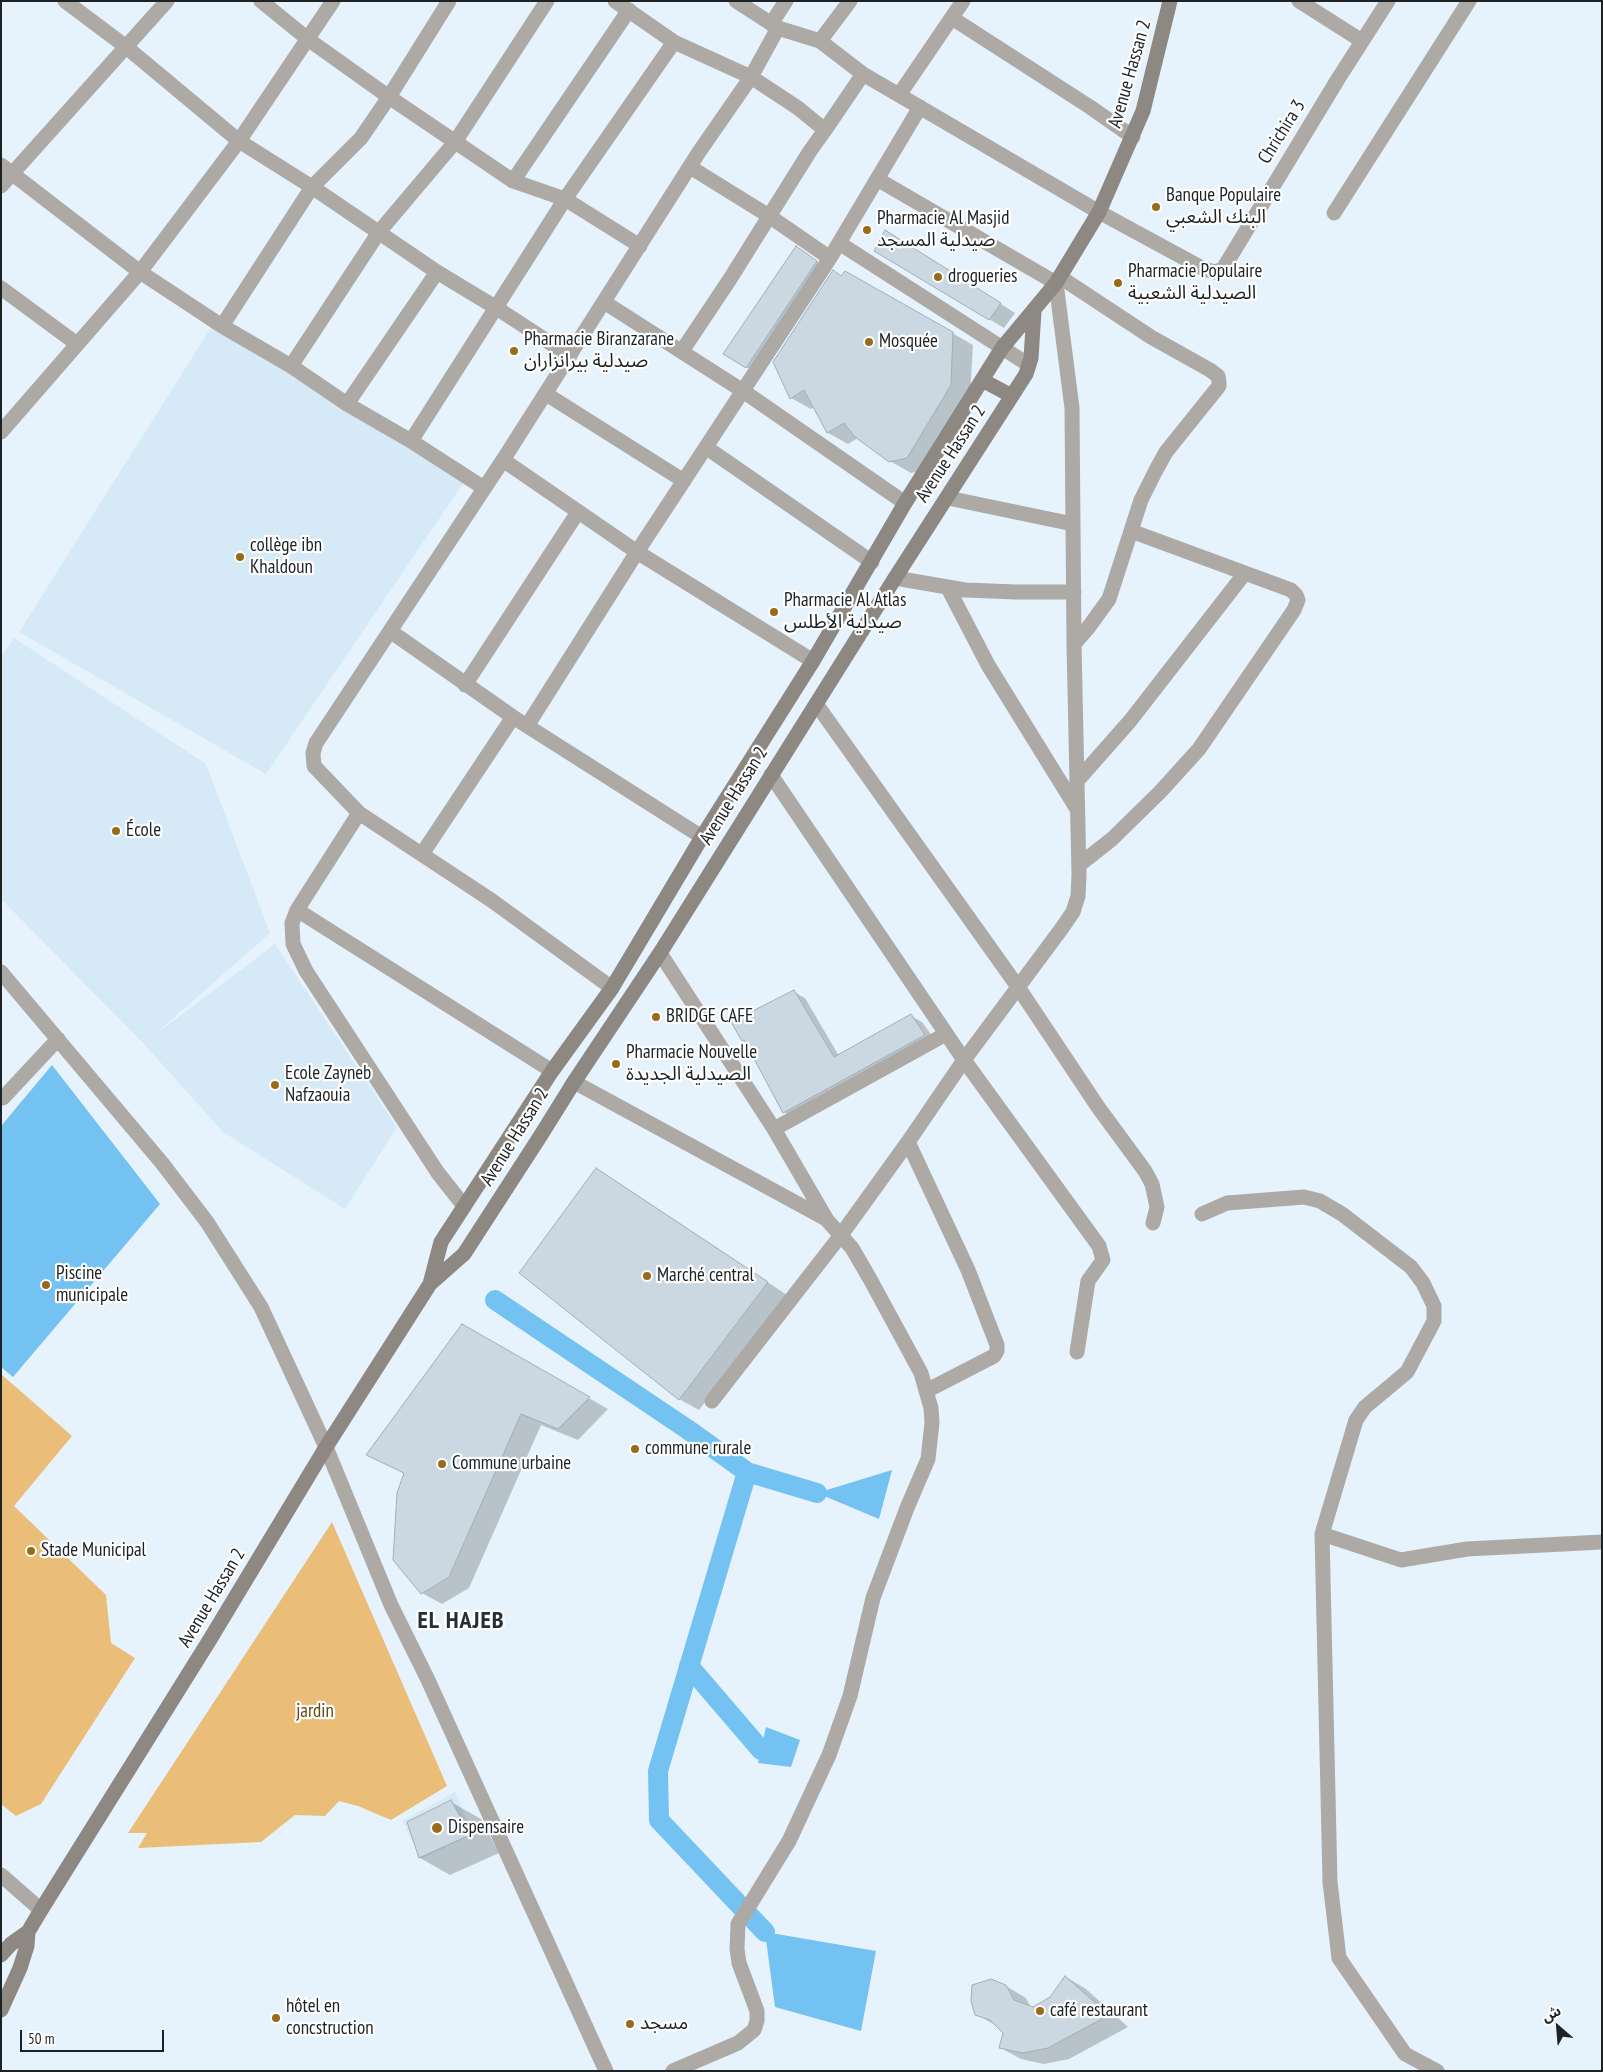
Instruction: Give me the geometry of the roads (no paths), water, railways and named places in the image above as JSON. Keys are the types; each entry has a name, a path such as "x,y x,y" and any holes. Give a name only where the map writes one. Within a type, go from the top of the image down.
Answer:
{"main road":[{"name":"Avenue Hassan 2","path":"430,1284 441,1242 552,1071 612,988 702,837 813,661 905,503 1002,348 1058,280 1099,212 1143,111 1170,1"},
{"name":"Avenue Hassan 2","path":"28,1932 209,1641 326,1448 430,1284 464,1254 542,1135 1026,374 1029,365 1034,311"},
{"path":"982,380 1012,396"},
{"path":"1,1955 10,1944 28,1932"},
{"path":"1,2010 20,1968 27,1946 28,1932"}],"street":[{"path":"65,1 125,46 239,141 312,187 437,272 570,356"},
{"path":"1,186 6,170 167,1"},
{"path":"261,1 308,40 513,180 565,199 640,246"},
{"path":"1,432 140,272 239,141 333,1"},
{"path":"222,326 312,187 361,138 449,1"},
{"path":"291,366 378,232 455,142 547,1"},
{"path":"615,1 674,42 751,76 798,108 825,130"},
{"path":"736,1 774,26 820,42 863,74 1099,212"},
{"path":"612,988 491,900 359,813 314,766 313,753 316,743 503,460 690,167 751,76 786,1"},
{"path":"820,42 850,1"},
{"path":"899,95 963,1"},
{"path":"1299,1 1362,41"},
{"name":"Chrichira 3","path":"1099,212 1204,269 1211,272 1219,271 1226,264 1388,1"},
{"path":"1334,213 1469,1"},
{"path":"513,180 629,10"},
{"path":"952,18 1133,137"},
{"path":"410,441 565,199 674,42"},
{"path":"682,351 730,279 810,151 863,74"},
{"path":"527,726 637,552 830,258 920,107"},
{"path":"690,167 769,216 830,258"},
{"path":"6,170 140,272 222,326 291,366 347,404 484,488"},
{"path":"877,179 1058,280 1151,337 1210,370 1219,378 1219,386 1178,436 1159,464 1141,500 1109,599 1074,644"},
{"path":"839,243 1029,365"},
{"path":"347,404 437,272"},
{"path":"712,1401 841,1235 964,1060 1073,912 1078,896 1072,408 1058,280"},
{"path":"1,288 77,344"},
{"path":"604,302 743,390 905,503"},
{"path":"546,394 684,481"},
{"path":"707,448 872,562"},
{"path":"503,460 637,552 813,661"},
{"path":"948,498 1073,524"},
{"path":"465,685 578,512"},
{"path":"1079,865 1112,839 1160,792 1199,749 1294,610 1298,600 1295,593 1131,531"},
{"path":"1077,781 1130,720 1246,573"},
{"path":"895,578 948,588 1016,592 1074,592"},
{"path":"948,588 988,665 1078,810"},
{"path":"390,632 512,717 702,837"},
{"path":"817,705 1018,987 1098,1107 1145,1171 1152,1184 1157,1207 1153,1223"},
{"path":"422,854 512,717"},
{"path":"771,775 964,1060 1102,1252 1102,1264 1093,1272 1088,1281 1077,1352"},
{"path":"359,813 298,910 292,923 293,944 306,971 438,1173 464,1206"},
{"path":"298,910 552,1071"},
{"path":"660,952 774,1129 827,1220 852,1248 895,1322 916,1363 926,1391 932,1423 928,1460 907,1508 873,1598 844,1714 829,1755 789,1841 738,1924 737,1949 739,1963 757,2011 757,2021 754,2030 738,2043 673,2071"},
{"path":"1,972 162,1164 207,1222 261,1307 326,1448 391,1605 428,1680 606,2071"},
{"path":"774,1129 946,1034"},
{"path":"2,1098 58,1039"},
{"path":"574,1082 827,1220"},
{"path":"908,1142 968,1270 997,1345 997,1351 994,1356 926,1391"},
{"path":"1202,1214 1227,1203 1313,1198 1342,1214 1411,1267 1432,1298 1435,1313 1434,1321 1407,1372 1365,1407 1356,1420 1322,1534 1330,1882 1339,1958 1405,2054 1437,2071"},
{"path":"1322,1534 1401,1560 1467,1549 1602,1542"},
{"path":"1,1875 41,1910"}],"water":[{"name":"Piscine municipale","path":"52,1065 160,1204 13,1377 1,1367 1,1126"},
{"path":"892,1470 879,1519 817,1493"},
{"path":"766,1727 800,1740 791,1767 758,1763"},
{"path":"765,1932 876,1951 861,2031 775,2007"}],"waterway":[{"path":"495,1300 687,1429 747,1472 817,1493"},
{"path":"747,1472 658,1771 659,1820 765,1932"},
{"path":"689,1666 761,1750"}],"place":[{"name":"Banque Populaire البنك الشعبي","path":"1156,207"},
{"name":"Pharmacie Al Masjid صيدلية المسجد","path":"867,230"},
{"name":"drogueries","path":"938,277"},
{"name":"Pharmacie Populaire الصيدلية الشعبية","path":"1118,283"},
{"name":"Mosquée","path":"869,342"},
{"name":"Pharmacie Biranzarane صيدلية بيرانزاران","path":"514,351"},
{"name":"collège ibn Khaldoun","path":"240,557"},
{"name":"Pharmacie Al Atlas صيدلية الأطلس","path":"774,612"},
{"name":"École","path":"116,831"},
{"name":"BRIDGE CAFE","path":"656,1017"},
{"name":"Pharmacie Nouvelle الصيدلية الجديدة","path":"616,1064"},
{"name":"Ecole Zayneb Nafzaouia","path":"275,1085"},
{"name":"Marché central","path":"647,1276"},
{"name":"Piscine municipale","path":"46,1285"},
{"name":"commune rurale","path":"635,1449"},
{"name":"Commune urbaine","path":"442,1464"},
{"name":"Stade Municipal","path":"31,1551"},
{"name":"Dispensaire","path":"437,1828"},
{"name":"café restaurant","path":"1040,2011"},
{"name":"hôtel en concstruction","path":"276,2018"},
{"name":"مسجد","path":"630,2024"}],"district":[{"name":"EL HAJEB","path":"461,1621"}],"park label":[{"name":"jardin","path":"315,1712"}]}
